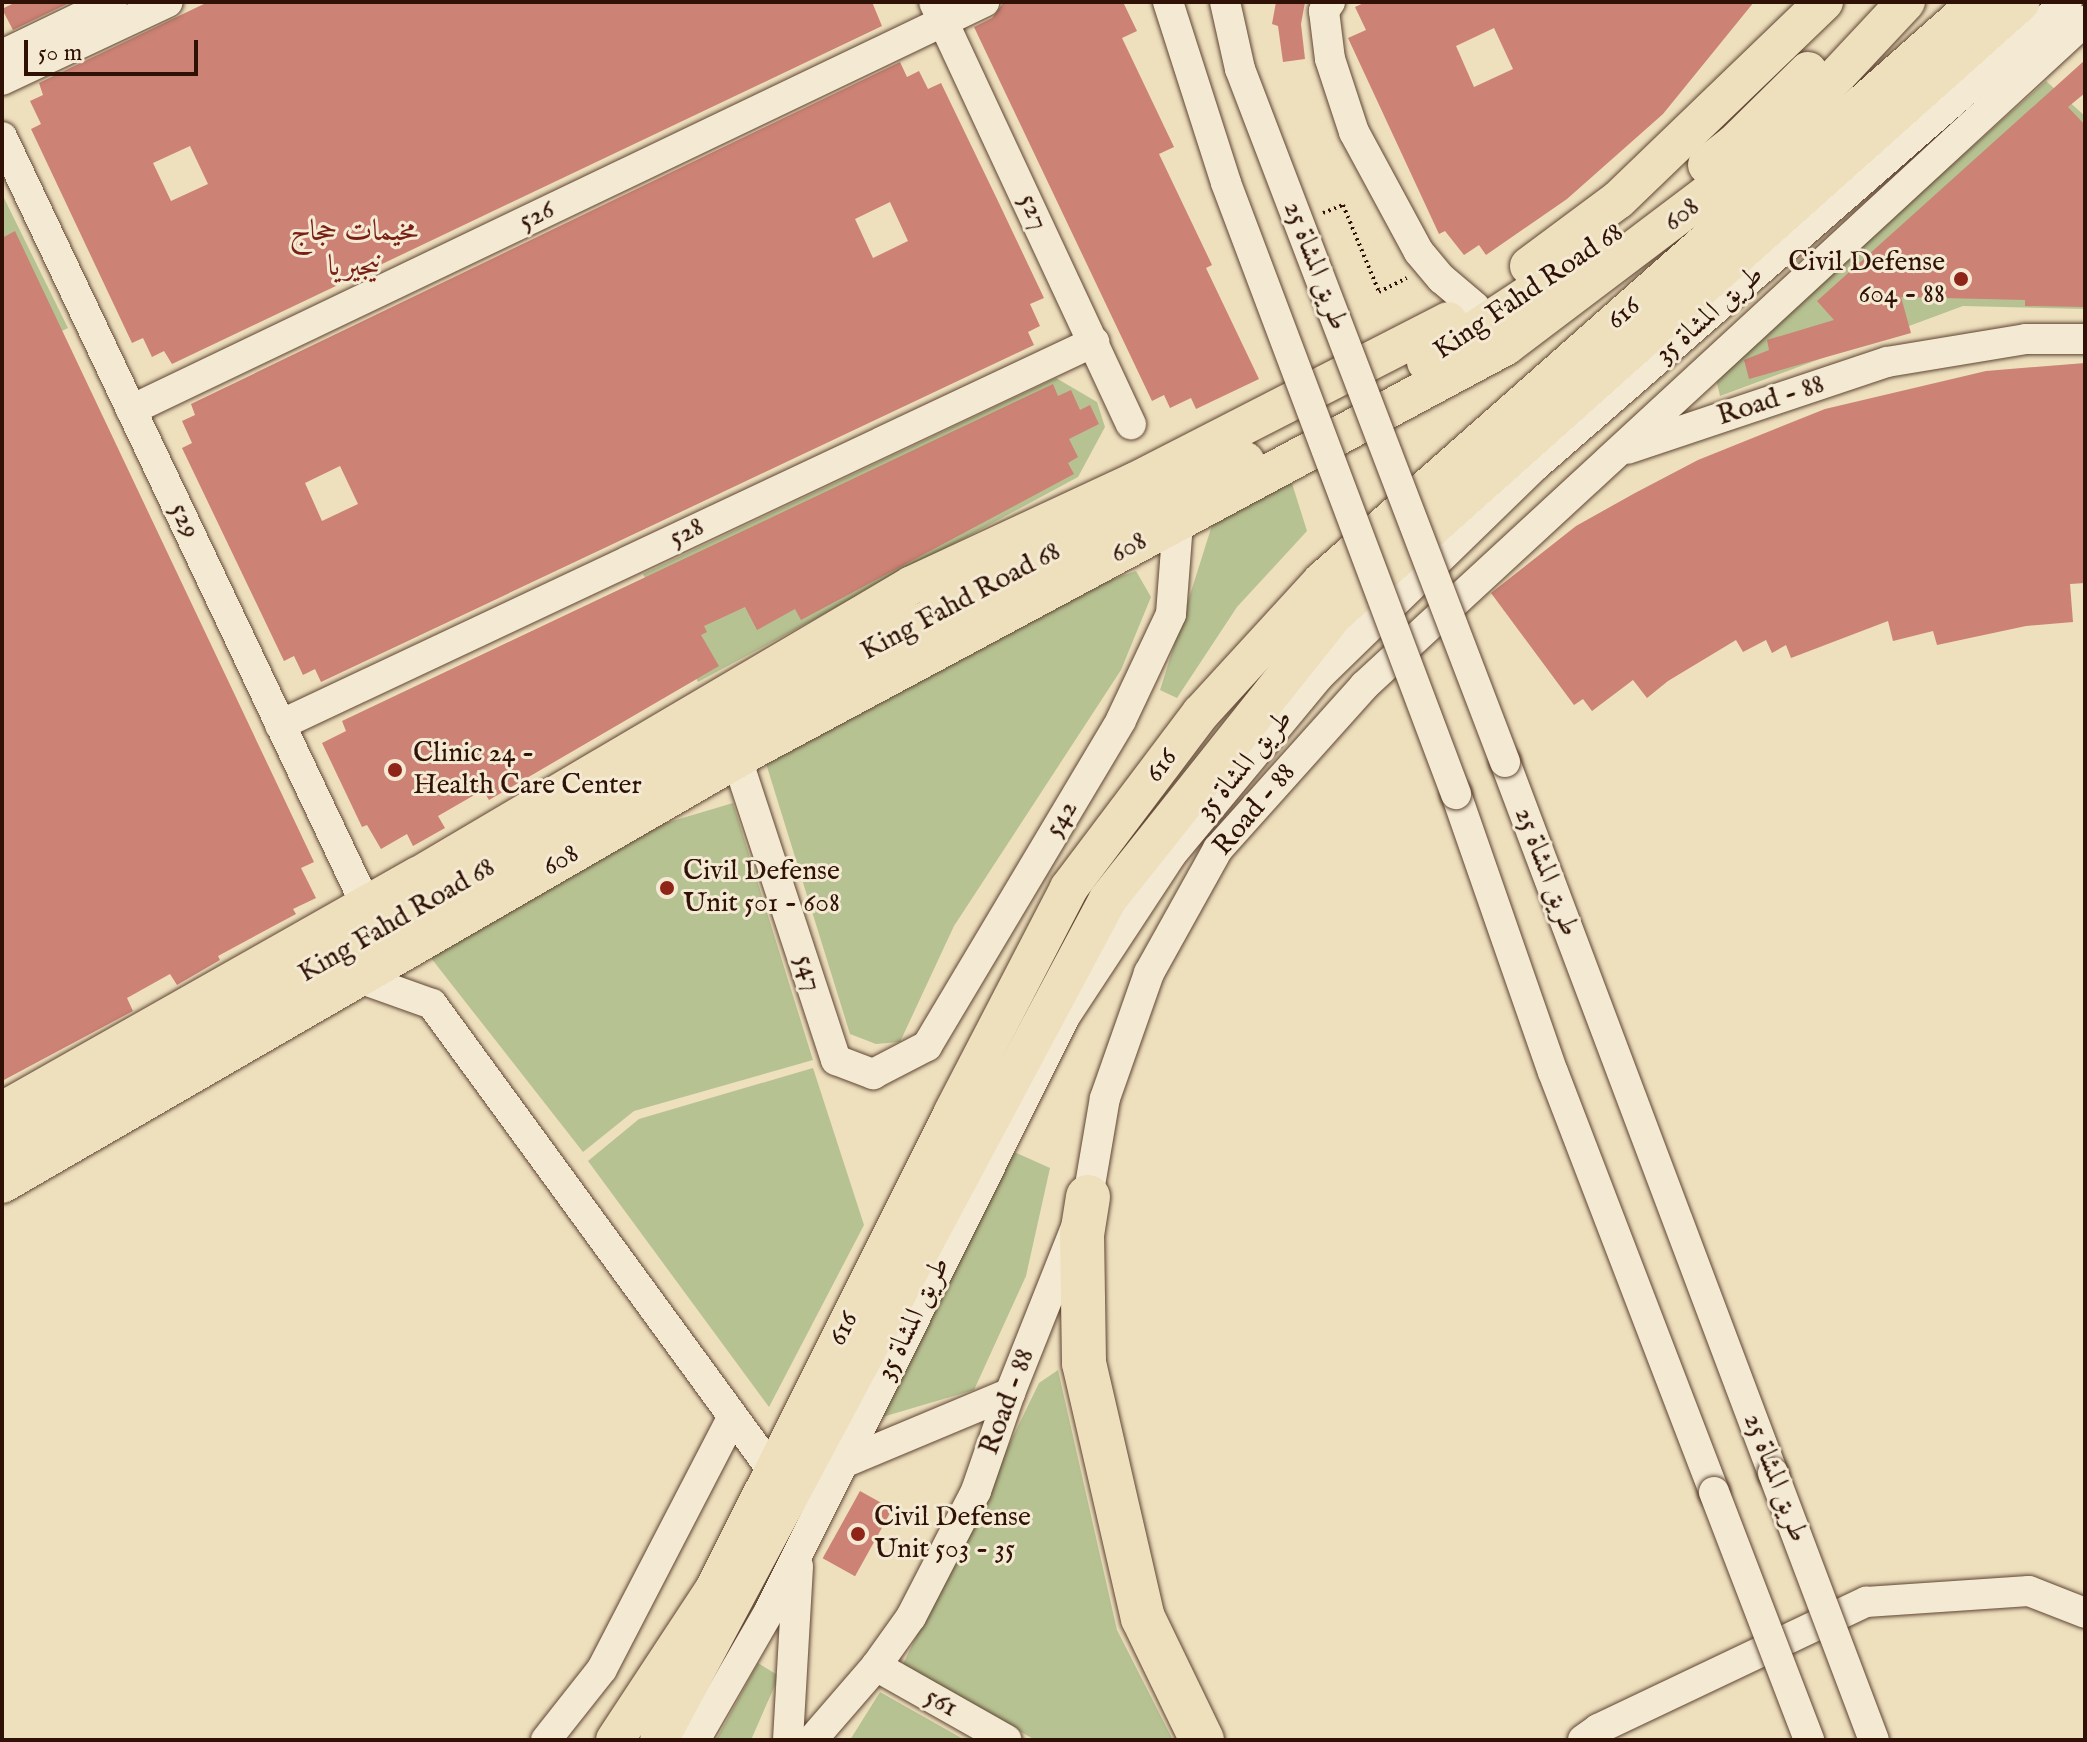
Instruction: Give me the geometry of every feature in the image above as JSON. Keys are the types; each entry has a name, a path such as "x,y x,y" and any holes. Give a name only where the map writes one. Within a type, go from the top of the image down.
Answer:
{"highway":[{"path":"1088,1197 1082,1234 1084,1363 1143,1618 1202,1740"}],"main road":[{"name":"King Fahd Road 68","path":"2,1111 366,905 912,585 1134,482 1475,307 1618,200 1824,2"},
{"name":"King Fahd Road 68","path":"2,1147 146,1062 367,941 708,736 1148,503 1244,462 1456,345 1603,246 1734,144 1878,2"},
{"name":"608","path":"2,1184 737,759 1506,346 1772,145 1906,2"},
{"name":"616","path":"615,1740 715,1588 1069,888 1201,713 1322,581 1978,2"},
{"name":"616","path":"659,1740 1108,899 1335,614 2021,2"}],"street":[{"path":"2,55 112,2"},
{"path":"2,80 168,2"},
{"name":"526","path":"131,410 938,12 984,2"},
{"path":"1168,2 1226,183 1456,794 1553,1072 1809,1740"},
{"name":"طريق المشاة 25","path":"1225,2 1240,69 1874,1740"},
{"path":"1330,2 1324,11 1330,59 1354,132 1419,252 1442,279 1475,307"},
{"name":"طريق المشاة 35","path":"695,1740 798,1552 1064,1018 1171,855 1318,677 1535,466 2067,2"},
{"name":"527","path":"938,12 1131,424"},
{"path":"1590,420 1617,452 2085,21"},
{"name":"529","path":"2,137 366,905"},
{"name":"Road - 88","path":"812,1740 876,1666 911,1617 976,1491 1010,1393 1088,1197 1105,1098 1149,973 1218,849 1364,686 1617,452 1887,362 2026,339 2085,339"},
{"name":"528","path":"280,725 1094,342"},
{"name":"542","path":"873,1074 927,1046 1121,720 1171,614 1178,522"},
{"name":"547","path":"737,759 836,1060 873,1074"},
{"path":"359,978 432,1004 772,1470"},
{"path":"843,1463 1010,1393"},
{"path":"546,1740 602,1669 732,1418"},
{"path":"788,1740 798,1552"},
{"path":"1583,1740 1598,1729 1866,1602 2029,1591 2085,1613"},
{"name":"561","path":"876,1666 1007,1740"}],"path":[{"path":"1343,205 1379,292"}],"green space":[{"path":"2046,81 2085,116 2085,309 1963,306 1720,396 1715,375"},
{"path":"2,194 68,328 2,360"},
{"path":"1056,378 1097,402 1105,427 1078,477 698,682 643,574"},
{"path":"1290,477 1307,531 1237,607 1177,698 1160,690 1213,522"},
{"path":"1136,571 1151,597 1121,670 954,926 900,1042 876,1044 850,1034 764,757 1079,591"},
{"path":"733,803 813,1060 634,1111 583,1152 431,958 502,907 659,825"},
{"path":"813,1068 864,1225 769,1407 588,1161 639,1119"},
{"path":"1012,1151 1050,1168 1026,1276 974,1390 879,1418"},
{"path":"1058,1370 1117,1630 1173,1740 1035,1740 903,1664 1039,1383"},
{"path":"758,1663 779,1676 751,1740 716,1740"},
{"path":"880,1692 965,1740 850,1740"}],"building":[{"path":"16,2 71,2 13,30 2,9"},
{"path":"208,2 872,2 882,26 172,364 164,351 152,357 143,338 132,343 31,129 41,124 30,101 43,95 39,83","holes":["190,146 208,184 171,201 153,163"]},
{"path":"1004,2 1123,2 1137,31 1122,38 1174,147 1159,154 1212,265 1206,268 1259,379 1196,409 1191,398 1170,408 1164,395 1152,401 974,27 992,18"},
{"path":"1276,2 1305,2 1301,24 1305,59 1283,62 1278,26 1272,24"},
{"path":"1366,2 1754,2 1663,114 1567,199 1486,255 1479,245 1464,255 1445,231 1439,234 1348,38 1366,30 1355,7","holes":["1494,28 1513,69 1474,87 1456,46"]},
{"path":"2085,60 2085,93 2068,107 2085,125 2085,307 2025,306 2025,300 1901,297 1911,333 1749,379 1744,360 1769,350 1767,340 1834,320 1817,301"},
{"path":"900,62 907,77 919,71 928,89 941,83 1044,298 1030,304 1040,326 1028,332 1034,345 321,682 315,669 303,675 294,656 284,661 182,448 192,443 182,421 195,415 191,404","holes":["890,202 908,241 873,258 855,219","340,466 358,504 322,521 305,483"]},
{"path":"15,231 314,862 301,868 316,898 293,909 296,914 218,956 220,960 177,985 170,974 127,998 133,1011 2,1081 2,238"},
{"path":"2085,363 2085,583 2070,584 2073,622 2026,626 1937,645 1933,631 1893,641 1888,621 1791,658 1786,645 1772,653 1766,640 1743,652 1736,640 1668,681 1647,698 1633,680 1592,711 1583,699 1574,705 1491,593 1576,526 1635,493 1698,460 1825,409 1986,371"},
{"path":"1053,384 1058,396 1071,390 1080,410 1090,405 1099,424 1069,439 1078,457 1068,463 1074,474 801,620 795,609 757,630 745,607 704,626 707,632 701,635 719,666 489,800 483,790 438,816 445,828 413,846 407,834 381,849 367,825 362,827 322,743 346,731 342,721"},
{"name":"Civil Defense Unit 503 - 35","path":"860,1491 892,1509 855,1576 823,1558"}],"place":[{"name":"Civil Defense 604 - 88","path":"1961,279"},
{"name":"Clinic 24 - Health Care Center","path":"395,770"},
{"name":"Civil Defense Unit 501 - 608","path":"667,888"},
{"name":"Civil Defense Unit 503 - 35","path":"858,1534"}],"district":[{"name":"مخيمات حجاج نيجيريا","path":"354,249"}]}
